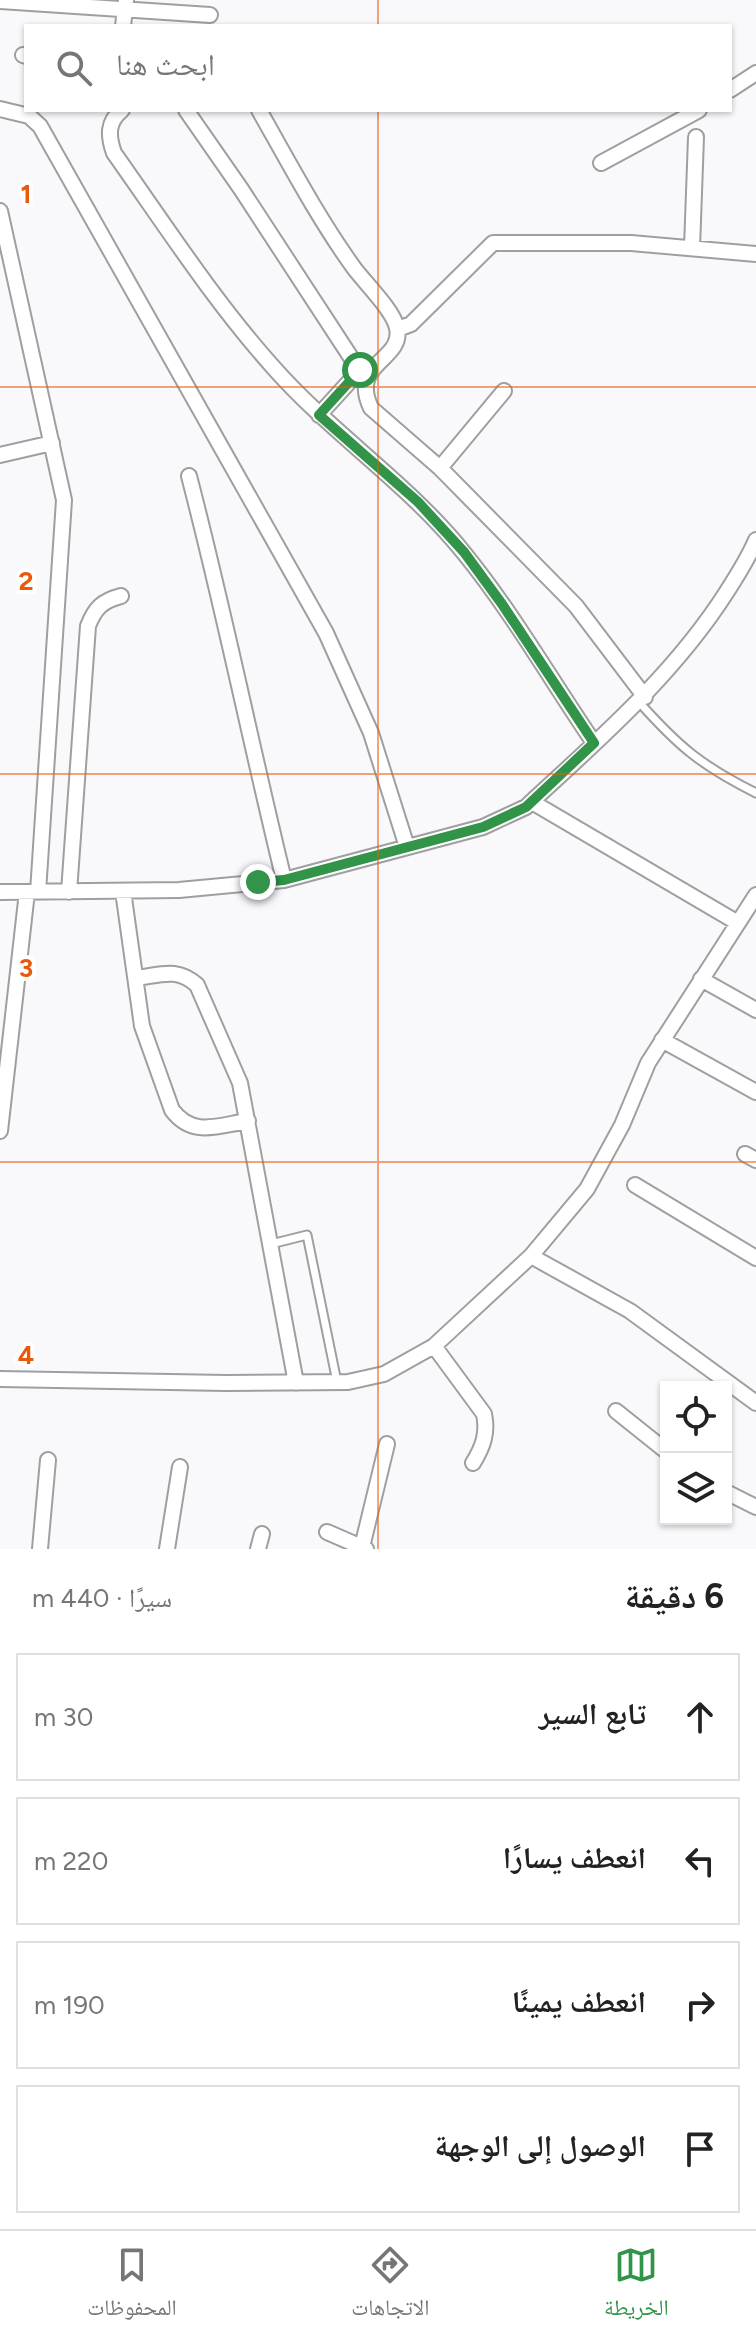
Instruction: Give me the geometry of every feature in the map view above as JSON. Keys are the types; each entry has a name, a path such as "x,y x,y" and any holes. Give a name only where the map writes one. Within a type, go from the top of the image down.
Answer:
{"street":[{"path":"0,1 125,4 210,15"},
{"path":"123,24 125,4"},
{"path":"732,89 756,73"},
{"path":"0,109 29,116 40,126 326,633 371,733 407,847"},
{"path":"120,112 110,127 109,139 114,153 215,296 273,368 319,415 418,502 464,552 594,743"},
{"path":"187,112 363,375 365,395 371,408 440,468 576,606 642,699"},
{"path":"260,112 329,229 398,329 396,343 319,415"},
{"path":"601,163 695,112"},
{"path":"692,248 696,137"},
{"path":"0,211 64,500 33,892 0,1131"},
{"path":"398,329 411,324 493,243 631,243 756,254"},
{"path":"440,468 504,391"},
{"path":"0,455 52,443"},
{"path":"189,476 284,880"},
{"path":"0,892 179,890 284,880 483,827 508,817 532,802 642,699 702,629 756,540"},
{"path":"69,892 88,626 95,609 108,599 121,596"},
{"path":"532,802 738,923"},
{"path":"123,891 142,1026 172,1110 181,1123 198,1129 248,1121"},
{"path":"0,1379 337,1382 384,1374 434,1346 531,1256 587,1189 622,1125 648,1063 756,895"},
{"path":"136,978 174,973 186,975 197,985 240,1083 296,1383"},
{"path":"701,979 756,1010"},
{"path":"662,1040 756,1092"},
{"path":"635,1185 755,1255"},
{"path":"531,1256 630,1311 756,1403"},
{"path":"434,1346 484,1414 487,1426 484,1445 473,1463"},
{"path":"616,1411 660,1446"},
{"path":"327,1532 364,1548 387,1444"},
{"path":"40,1549 48,1460"},
{"path":"167,1549 180,1467"},
{"path":"732,1495 756,1507"}],"lane":[{"path":"642,699 675,742 713,771 756,793"},
{"path":"271,1244 307,1235 337,1382"}],"route":[{"path":"258,882 284,880 483,827 508,817 526,807 594,743 464,552 418,502 319,415 360,370"}]}
